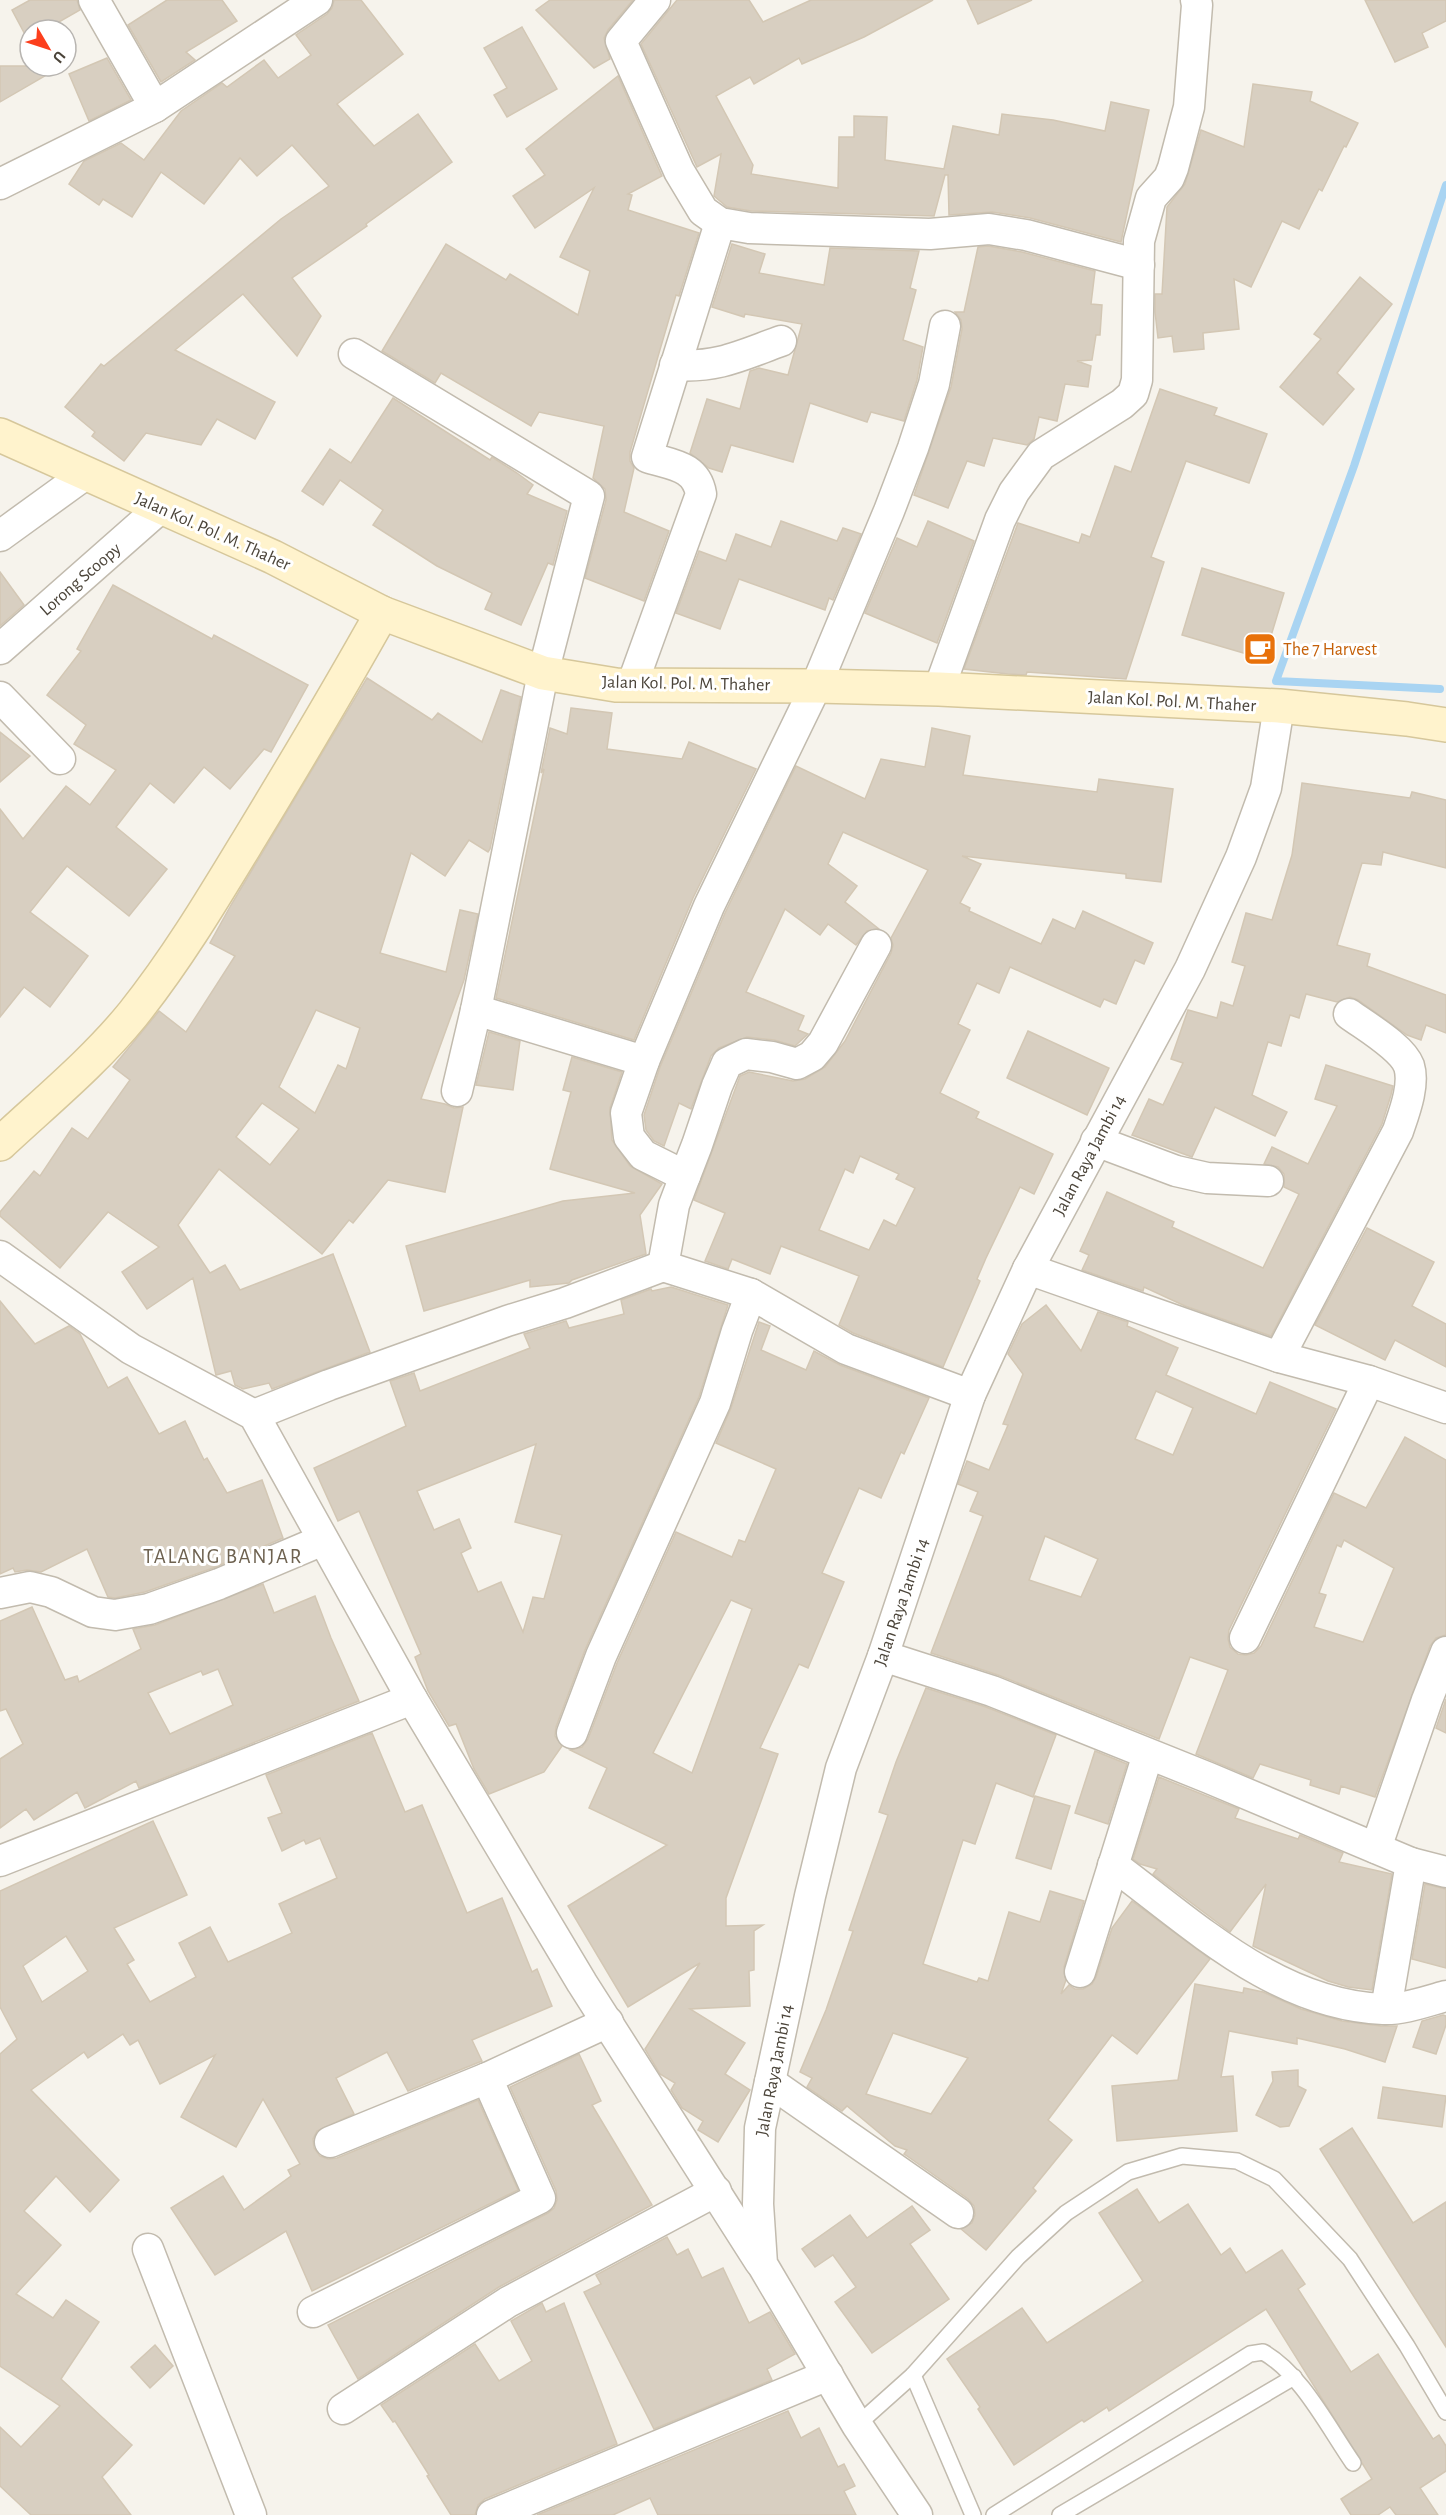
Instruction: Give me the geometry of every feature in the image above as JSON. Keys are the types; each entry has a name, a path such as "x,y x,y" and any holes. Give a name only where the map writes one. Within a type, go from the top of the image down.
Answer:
{"street":[{"path":"94,0 155,107"},
{"path":"0,184 155,107 317,0"},
{"path":"655,0 621,41 679,171 703,211 720,223 749,228 930,234 989,229 1026,235 1139,265"},
{"path":"939,689 1000,520 1030,468 1041,456 1122,404 1132,394 1137,380 1139,241 1151,198 1169,178 1173,168 1189,107 1196,0"},
{"path":"632,685 701,494 699,483 692,472 646,457 720,223"},
{"path":"685,1176 643,1155 629,1137 626,1113 644,1061 709,906 816,686 914,448 934,384 945,326"},
{"path":"675,365 699,367 715,365 782,341"},
{"path":"354,354 589,496 543,673 476,1010 457,1091"},
{"name":"Jalan Kol. Pol. M. Thaher","path":"0,435 273,557 382,613 543,673 616,685 939,689 1279,706 1446,725"},
{"path":"0,536 87,474"},
{"name":"Lorong Scoopy","path":"0,649 160,508"},
{"path":"0,1144 84,1066 132,1015 169,965 221,885 329,708 382,613"},
{"path":"0,697 60,759"},
{"name":"Jalan Raya Jambi 14","path":"916,2515 857,2425 762,2264 758,2204 760,2128 810,1896 842,1768 883,1656 970,1395 1028,1269 1190,969 1241,857 1266,788 1279,706"},
{"path":"663,1266 674,1205 727,1064 746,1054 772,1057 797,1064 812,1056 823,1042 876,945"},
{"path":"476,1010 644,1061"},
{"path":"1279,1357 1398,1131 1409,1096 1409,1066 1398,1050 1349,1014"},
{"path":"1096,1141 1176,1171 1207,1178 1268,1181"},
{"path":"0,1256 131,1349 254,1415 412,1699 608,2022 762,2264"},
{"path":"254,1415 340,1381 565,1303 663,1266 751,1294 846,1348 970,1395"},
{"path":"1028,1269 1279,1357 1369,1381 1446,1407"},
{"path":"572,1733 601,1656 715,1403 751,1294"},
{"path":"1245,1638 1369,1381"},
{"path":"0,1593 30,1587 51,1592 93,1612 115,1615 149,1609 219,1584 323,1540"},
{"path":"1376,1848 1446,1652"},
{"path":"883,1656 992,1691 1411,1863 1446,1872"},
{"path":"0,1861 412,1699"},
{"path":"1080,1972 1148,1754"},
{"path":"1386,2009 1411,1863"},
{"path":"1113,1865 1257,1970 1300,1991 1344,2005 1386,2009 1446,1996"},
{"path":"330,2142 487,2078 608,2022"},
{"path":"313,2312 540,2199 487,2078"},
{"path":"770,2082 958,2213"},
{"path":"343,2409 508,2302 716,2191"},
{"path":"148,2249 251,2515"},
{"path":"492,2515 828,2375"}],"lane":[{"path":"857,2425 913,2375 1018,2257 1066,2212 1128,2172 1182,2156 1237,2161 1274,2179 1350,2259 1407,2346 1446,2412"},
{"path":"994,2515 1250,2355 1263,2352 1274,2358 1294,2377 1353,2463"},
{"path":"913,2375 973,2515"},
{"path":"1060,2515 1294,2377"}],"building":[{"path":"30,0 77,0 80,10 66,18 18,18 18,21 12,10"},
{"path":"167,0 222,0 237,21 186,52 195,60 161,82 128,25"},
{"path":"334,0 361,0 403,54 337,104 374,146 418,114 452,162 366,224 367,226 292,278 321,316 297,356 243,294 175,350 275,402 255,439 217,419 201,445 146,433 124,461 92,436 95,432 65,407 101,364 104,366 281,219 329,186 292,145 257,176 240,158 204,204 161,172 132,217 103,199 99,205 69,184 84,161 121,143 144,160 181,111 222,83 227,87 264,60 278,78 311,55 296,35 327,14"},
{"path":"550,0 633,0 604,38 610,59 594,68 536,10"},
{"path":"677,0 749,0 763,22 811,0 933,0 864,37 802,64 799,58 754,84 750,77 716,96 753,165 751,174 838,188 839,137 854,137 854,116 887,117 885,160 944,169 953,126 999,135 1002,114 1053,120 1105,131 1111,102 1149,110 1121,242 1030,218 992,212 949,215 948,175 945,175 934,216 751,211 727,207 714,196 721,154 697,167 641,44"},
{"path":"967,0 1032,0 978,24"},
{"path":"1365,0 1446,0 1446,21 1422,33 1428,47 1395,62"},
{"path":"522,27 557,89 507,117 494,95 507,88 484,48"},
{"path":"107,58 131,100 89,121 71,78 78,78 78,70"},
{"path":"0,66 18,66 18,78 41,78 0,102"},
{"path":"618,76 662,176 628,194 632,195 628,210 699,233 679,296 676,295 630,452 630,461 634,468 624,512 669,531 644,601 585,578 606,500 605,489 593,478 604,426 539,412 531,426 441,373 435,383 382,351 446,244 506,280 510,274 578,315 590,271 560,257 594,188 535,228 513,196 545,175 526,149"},
{"path":"1253,84 1312,92 1310,101 1358,123 1322,191 1319,189 1299,229 1282,221 1251,287 1234,279 1239,329 1203,333 1204,349 1174,352 1172,336 1158,338 1155,312 1155,294 1162,294 1167,207 1185,184 1201,130 1244,147"},
{"path":"732,244 765,254 759,273 824,285 830,248 919,251 910,288 916,290 903,340 923,347 917,380 904,421 871,412 867,422 810,403 793,462 731,445 722,472 709,468 690,453 707,399 740,409 750,371 759,368 788,375 802,324 745,314 744,317 712,307"},
{"path":"988,246 1022,252 1095,271 1091,304 1102,305 1100,335 1096,335 1092,360 1077,361 1091,366 1088,387 1065,384 1057,421 1039,417 1034,439 1027,445 993,438 984,466 967,461 948,508 914,495 951,387 962,329 961,320 955,312 964,312 978,247"},
{"path":"1360,277 1392,304 1337,373 1354,389 1323,425 1280,387 1321,339 1314,334"},
{"path":"1160,389 1217,408 1214,415 1267,434 1249,483 1186,461 1151,557 1164,562 1126,679 1027,672 1026,675 1008,674 964,669 1018,523 1079,543 1082,534 1090,537 1115,466 1131,472"},
{"path":"393,398 490,460 492,457 517,473 533,485 527,494 567,511 553,565 548,563 521,625 485,609 492,593 437,566 373,525 383,510 340,480 323,505 302,491 330,449 351,463"},
{"path":"781,521 837,541 843,528 861,534 833,600 829,598 825,610 739,579 720,629 676,613 699,551 726,561 736,534 771,547"},
{"path":"928,521 974,541 937,643 865,613 897,538 917,547"},
{"path":"1202,568 1284,593 1264,659 1182,635"},
{"path":"0,572 24,605 0,626"},
{"path":"113,585 212,639 214,635 308,685 271,752 264,749 230,789 204,767 174,803 150,783 116,827 167,869 129,916 67,866 30,912 88,956 50,1007 24,987 0,1017 0,809 23,839 66,786 90,805 116,770 74,744 86,725 47,695 81,651 77,649"},
{"path":"367,678 432,720 438,713 482,742 501,690 521,697 490,849 488,852 469,840 445,876 411,853 380,953 446,972 460,910 478,914 464,980 421,1099 454,1108 463,1107 445,1192 388,1180 353,1223 349,1220 322,1254 219,1169 178,1225 210,1273 225,1265 240,1290 333,1254 370,1352 272,1389 269,1383 243,1389 235,1385 231,1371 216,1375 193,1278 147,1309 122,1272 159,1247 108,1212 60,1268 0,1216 0,1212 34,1171 40,1176 72,1128 88,1139 130,1080 113,1067 159,1011 186,1032 235,956 210,943","holes":["316,1010 360,1028 346,1069 338,1065 315,1113 279,1087","262,1103 299,1129 270,1165 236,1137"]},
{"path":"571,708 612,713 607,749 682,759 689,742 756,769 693,898 634,1040 496,998 544,769 541,773 550,728 567,734"},
{"path":"932,728 970,736 963,775 1097,792 1099,779 1173,789 1161,882 1126,878 1126,874 962,856 981,864 960,903 970,908 969,911 1041,944 1053,919 1075,929 1083,911 1153,943 1144,964 1135,960 1116,1004 1104,999 1100,1007 1010,967 999,993 977,983 958,1024 970,1030 940,1093 979,1112 976,1118 1053,1154 1034,1194 1020,1187 977,1279 980,1281 943,1367 853,1333 839,1325 859,1276 781,1246 770,1274 732,1259 728,1269 705,1261 725,1213 694,1200 740,1076 749,1072 793,1081 805,1079 825,1067 845,1041 891,953 893,945 891,938 928,870 843,832 828,864 857,886 845,902 879,929 867,931 856,945 828,924 820,935 785,909 746,992 804,1016 798,1030 808,1034 795,1046 774,1040 747,1037 719,1048 711,1056 691,1109 679,1103 664,1146 654,1141 646,1130 644,1115 660,1067 725,913 796,766 865,799 881,759 925,767","holes":["860,1156 899,1174 896,1179 915,1188 896,1226 884,1220 869,1250 819,1230 845,1169 853,1173"]},
{"path":"0,732 30,756 0,782"},
{"path":"1302,783 1410,798 1412,792 1446,800 1446,868 1383,852 1381,865 1362,863 1337,945 1370,954 1367,966 1446,995 1446,1033 1426,1025 1421,1040 1407,1035 1358,1000 1350,997 1337,1002 1306,994 1299,1018 1290,1015 1281,1046 1268,1042 1252,1095 1287,1112 1275,1136 1215,1107 1192,1157 1132,1135 1149,1099 1163,1105 1183,1063 1171,1059 1188,1010 1217,1018 1221,1002 1233,1006 1245,966 1232,962 1246,913 1272,920 1292,855"},
{"path":"1028,1031 1109,1068 1087,1115 1007,1078"},
{"path":"489,1032 520,1041 513,1090 476,1085"},
{"path":"572,1057 622,1072 610,1108 612,1140 630,1166 662,1184 640,1215 646,1254 569,1283 530,1287 530,1280 424,1311 406,1246 563,1201 635,1193 550,1169 571,1092 563,1090"},
{"path":"1326,1065 1393,1086 1382,1124 1271,1336 1185,1306 1144,1287 1143,1291 1082,1270 1089,1255 1080,1251 1107,1192 1174,1222 1172,1227 1263,1268 1299,1194 1284,1187 1284,1174 1278,1167 1264,1164 1272,1147 1308,1164 1337,1106 1315,1099"},
{"path":"1367,1228 1434,1262 1412,1306 1446,1324 1446,1367 1395,1340 1385,1360 1315,1325"},
{"path":"671,1287 728,1305 699,1397 585,1650 556,1727 555,1736 562,1746 544,1772 489,1794 474,1769 456,1724 449,1726 428,1691 415,1657 421,1654 359,1511 338,1521 314,1468 406,1426 390,1381 414,1373 420,1391 530,1348 524,1334 566,1321 569,1328 624,1314 621,1300 651,1289 652,1291","holes":["536,1444 515,1522 562,1535 544,1599 533,1597 523,1632 501,1582 478,1592 461,1553 471,1548 459,1519 434,1530 417,1491"]},
{"path":"0,1301 35,1344 69,1326 80,1334 108,1388 127,1377 159,1434 185,1421 204,1460 207,1458 227,1493 262,1480 283,1538 213,1568 145,1592 115,1598 108,1597 87,1549 41,1572 27,1570 15,1572 13,1568 0,1574"},
{"path":"1046,1305 1081,1351 1098,1312 1128,1322 1127,1326 1178,1348 1166,1375 1256,1414 1270,1382 1336,1409 1229,1630 1230,1647 1238,1654 1254,1653 1261,1646 1334,1493 1366,1508 1405,1437 1446,1460 1446,1635 1436,1638 1430,1646 1375,1797 1341,1786 1339,1794 1310,1785 1311,1780 1260,1764 1253,1778 1196,1754 1228,1670 1190,1657 1159,1739 998,1675 931,1653 983,1516 970,1511 978,1492 958,1484 967,1461 989,1470 1008,1425 1003,1424 1023,1374 1008,1354 1022,1324","holes":["1156,1391 1193,1408 1173,1455 1135,1439","1045,1536 1098,1559 1081,1597 1029,1580","1344,1540 1394,1568 1363,1642 1314,1627 1326,1595 1319,1593 1337,1545 1341,1547"]},
{"path":"759,1322 770,1326 761,1350 806,1370 814,1351 840,1365 929,1398 904,1454 901,1452 881,1498 859,1488 822,1573 844,1582 808,1668 799,1664 760,1748 778,1754 726,1898 726,1926 763,1925 754,1931 754,1970 749,1971 750,2006 690,2009 745,2043 725,2074 750,2090 718,2142 698,2130 703,2121 682,2108 671,2090 675,2083 660,2074 645,2049 700,1963 628,2007 568,1906 667,1845 589,1808 607,1768 570,1750 582,1747 588,1739 617,1663 676,1532 732,1557 739,1540 745,1542 776,1469 716,1443 731,1408","holes":["731,1600 752,1609 692,1773 653,1753"]},
{"path":"263,1584 274,1613 315,1596 359,1701 139,1788 136,1781 85,1808 77,1792 34,1820 26,1809 0,1828 0,1759 23,1744 6,1709 0,1711 0,1621 32,1607 65,1680 77,1676 79,1682 141,1649 133,1629 155,1625","holes":["218,1669 233,1705 170,1734 148,1693 201,1671 203,1675"]},
{"path":"926,1688 986,1707 1056,1735 1033,1797 996,1783 975,1844 963,1840 923,1964 977,1982 979,1978 988,1981 1009,1912 1040,1922 1050,1891 1084,1901 1064,1967 1066,1980 1061,1994 1069,1985 1075,1989 1083,1989 1092,1984 1112,1928 1132,1901 1210,1959 1137,2054 1112,2035 1048,2120 1072,2140 1033,2188 1036,2191 986,2250 961,2229 972,2223 975,2215 974,2206 968,2199 904,2154 907,2150 895,2146 847,2106 842,2111 807,2087 812,2078 800,2072 826,2010 853,1931 849,1930 888,1815 879,1812 896,1762","holes":["893,2033 968,2058 931,2114 866,2094"]},
{"path":"1446,1699 1446,1733 1436,1728"},
{"path":"372,1733 405,1812 422,1805 467,1913 502,1898 532,1972 537,1969 552,2006 472,2040 482,2061 408,2091 387,2052 336,2078 354,2114 317,2131 313,2139 314,2148 320,2156 328,2159 337,2158 478,2100 518,2190 312,2291 286,2231 215,2275 171,2208 223,2176 244,2210 291,2176 288,2170 300,2164 263,2099 236,2147 181,2117 215,2055 160,2084 138,2040 130,2045 123,2034 88,2058 84,2052 31,2090 119,2180 90,2212 56,2176 24,2211 61,2245 16,2294 53,2318 66,2300 99,2322 61,2379 132,2445 102,2477 131,2515 31,2515 0,2486 0,2427 21,2447 60,2406 0,2366 0,2054 17,2039 0,2007 0,1891 153,1821 187,1895 114,1928 134,1960 127,1964 150,2002 196,1977 179,1943 210,1927 228,1962 292,1933 279,1904 337,1878 320,1838 306,1844 304,1840 282,1851 268,1818 282,1813 266,1775","holes":["66,1936 88,1971 42,2002 23,1966"]},
{"path":"1095,1751 1127,1764 1108,1824 1075,1813"},
{"path":"1159,1777 1239,1809 1235,1818 1298,1839 1300,1835 1343,1853 1339,1862 1392,1874 1372,1990 1348,1987 1328,1981 1253,1946 1266,1884 1230,1932 1153,1874 1157,1869 1140,1864 1133,1859"},
{"path":"1035,1796 1070,1806 1051,1869 1016,1858"},
{"path":"1425,1884 1446,1889 1446,1968 1412,1959"},
{"path":"1195,1984 1243,1993 1244,1988 1263,1992 1301,2009 1342,2021 1397,2026 1385,2062 1345,2049 1297,2038 1297,2044 1229,2031 1221,2077 1233,2076 1237,2131 1117,2141 1112,2086 1178,2080"},
{"path":"1446,2016 1446,2025 1436,2054 1413,2047 1422,2021"},
{"path":"579,2054 601,2101 592,2105 652,2205 499,2287 358,2379 328,2325 554,2208 557,2200 556,2191 510,2087"},
{"path":"1298,2070 1298,2086 1306,2090 1289,2126 1280,2127 1256,2115 1273,2081 1272,2072"},
{"path":"1383,2087 1446,2096 1442,2127 1378,2118"},
{"path":"1352,2128 1413,2223 1446,2202 1446,2347 1320,2149"},
{"path":"1137,2189 1159,2223 1188,2204 1221,2255 1230,2248 1246,2273 1282,2250 1305,2284 1298,2289 1351,2372 1378,2354 1433,2439 1439,2435 1446,2446 1446,2471 1420,2488 1438,2515 1396,2515 1390,2507 1378,2515 1351,2515 1341,2499 1372,2479 1266,2309 1109,2411 1107,2407 1084,2422 1082,2420 1014,2465 978,2409 980,2407 947,2359 1022,2308 1047,2343 1143,2281 1099,2213"},
{"path":"912,2206 930,2230 910,2244 949,2299 872,2353 835,2302 856,2287 833,2255 815,2267 802,2249 850,2215 867,2238"},
{"path":"667,2237 677,2255 688,2249 702,2278 723,2268 749,2323 770,2312 795,2354 767,2369 772,2380 654,2429 584,2292 601,2284 596,2275"},
{"path":"542,2303 546,2312 564,2303 617,2444 485,2499 478,2505 475,2515 451,2515 395,2421 393,2422 381,2405 475,2344 499,2381 532,2361 511,2321"},
{"path":"155,2345 173,2366 150,2388 131,2367"},
{"path":"788,2411 801,2438 819,2428 838,2467 844,2464 855,2486 844,2491 856,2515 658,2515 650,2498 613,2515 537,2515"}],"waterway":[{"path":"1440,689 1276,681 1354,466 1446,185"}],"place":[{"name":"The 7 Harvest","path":"1260,649"}],"district":[{"name":"TALANG BANJAR","path":"223,1556"}]}
